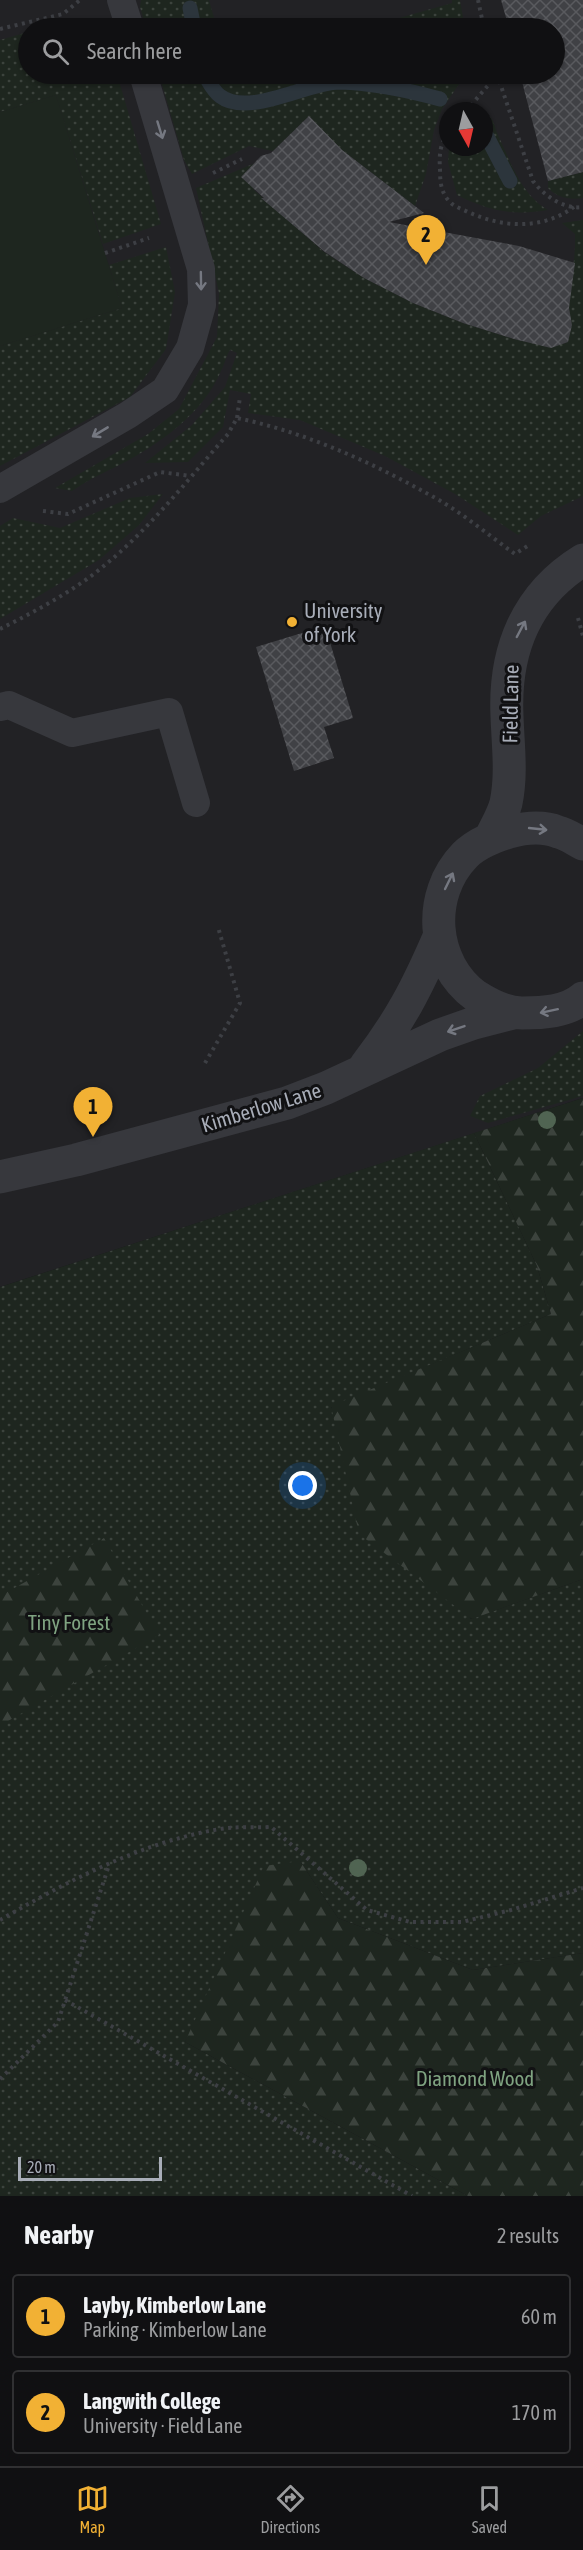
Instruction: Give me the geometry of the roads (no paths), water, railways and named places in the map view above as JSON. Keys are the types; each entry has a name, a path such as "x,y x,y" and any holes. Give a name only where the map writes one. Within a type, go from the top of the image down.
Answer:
{"street":[{"name":"Field Lane","path":"491,837 505,805 510,770 507,673 515,640 531,609 563,572 583,560"},
{"path":"583,844 558,831 524,828 491,837 465,855 447,881 438,911 439,937 450,968 466,988 488,1004 513,1013 546,1013 578,1002 583,998"},
{"path":"362,1069 391,1034 409,1005 439,937"},
{"name":"Kimberlow Lane","path":"0,1178 76,1160 287,1103 326,1088 362,1069 440,1035 513,1013"}],"lane":[{"path":"121,0 127,18"},
{"path":"0,489 165,390 190,348 202,305 201,269 146,84"},
{"path":"0,707 9,705 72,733 169,712 196,803"}],"waterway":[{"path":"190,8 192,18"},
{"path":"210,84 220,96 232,102 246,103 327,84"},
{"path":"366,84 440,99"},
{"path":"493,148 510,181"}],"place":[{"name":"Langwith College","path":"426,265"},
{"name":"University of York","path":"292,622"},
{"name":"Layby, Kimberlow Lane","path":"93,1137"}],"park label":[{"name":"Tiny Forest","path":"69,1622"},
{"name":"Diamond Wood","path":"475,2078"}]}
